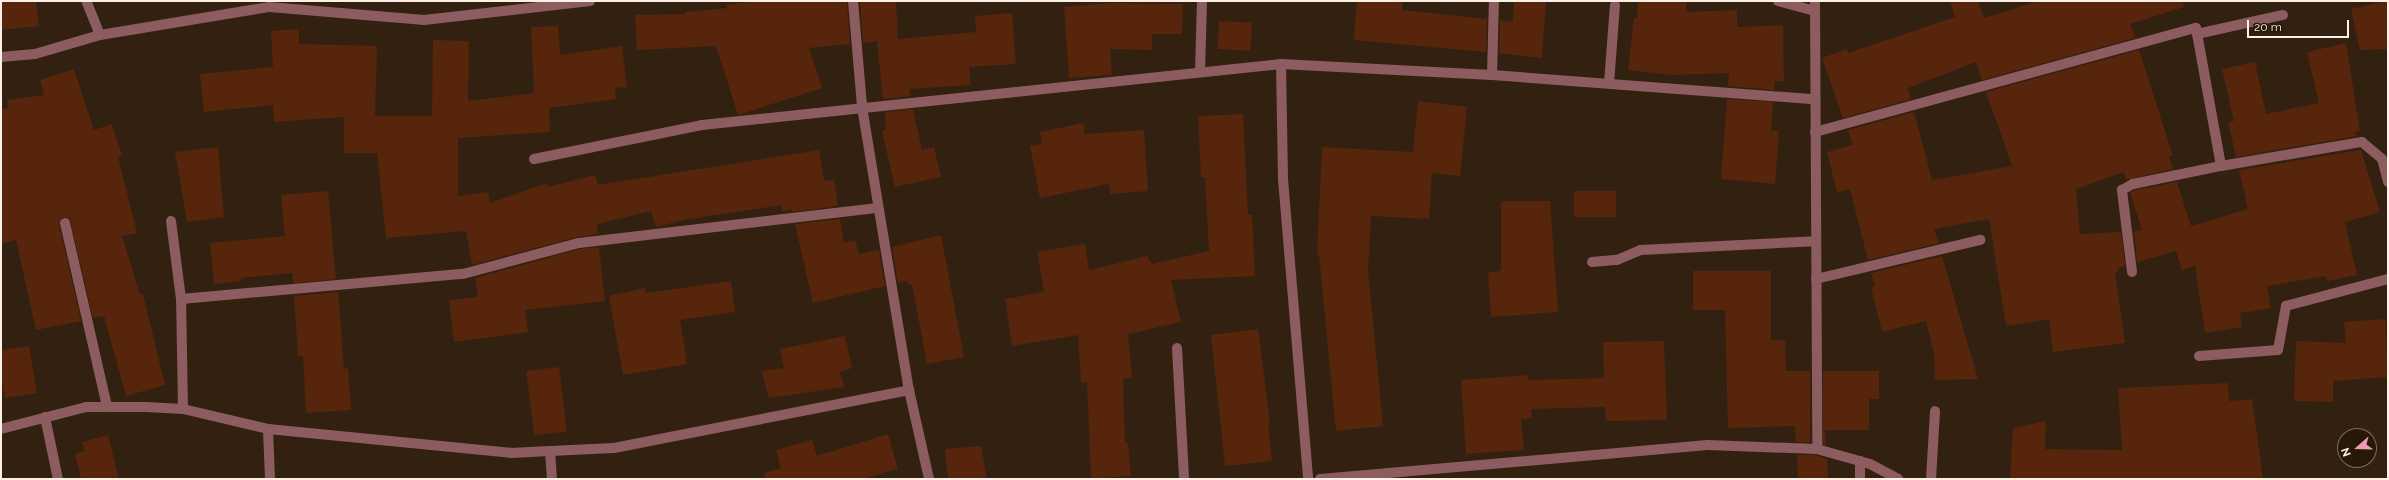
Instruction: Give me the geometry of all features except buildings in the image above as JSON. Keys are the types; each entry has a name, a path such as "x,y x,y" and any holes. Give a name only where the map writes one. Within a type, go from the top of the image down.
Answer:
{"street":[{"path":"86,1 100,35"},
{"path":"1,57 35,54 100,35 269,7 424,20 590,1"},
{"path":"853,1 862,107 878,208 910,390 929,479"},
{"path":"1200,72 1202,1"},
{"path":"1492,75 1494,1"},
{"path":"1778,1 1815,6 1814,99 1817,449"},
{"path":"1609,83 1615,5"},
{"path":"2197,34 2283,15"},
{"path":"1815,132 2196,28 2221,166"},
{"path":"534,159 702,125 1281,64 1492,75 1814,99"},
{"path":"1281,64 1283,179 1308,479"},
{"path":"2132,272 2122,190 2133,184 2221,166 2362,142 2382,159 2388,182"},
{"path":"181,299 463,274 580,243 878,208"},
{"path":"171,221 181,299 183,409"},
{"path":"65,223 107,407"},
{"path":"1816,279 1980,240"},
{"path":"1592,262 1617,260 1641,250 1816,241"},
{"path":"2199,356 2278,350 2286,306 2388,279"},
{"path":"1177,348 1184,479"},
{"path":"1,429 86,407 183,409 268,429 511,453 614,448 910,390"},
{"path":"1931,479 1935,411"},
{"path":"45,417 58,479"},
{"path":"268,429 270,479"},
{"path":"1320,479 1708,445 1817,449 1870,464 1898,479"},
{"path":"550,451 552,479"},
{"path":"1860,461 1860,479"}]}
